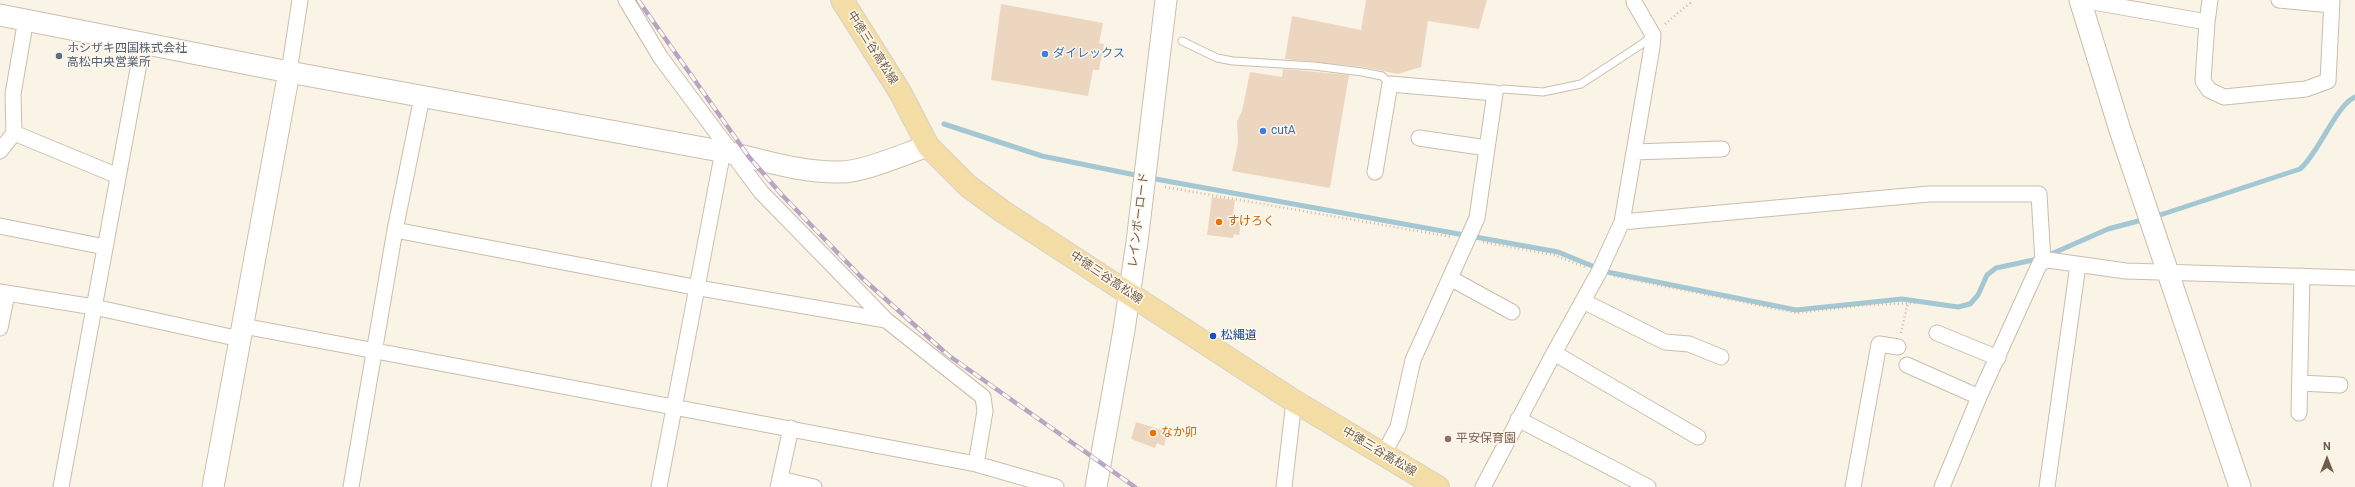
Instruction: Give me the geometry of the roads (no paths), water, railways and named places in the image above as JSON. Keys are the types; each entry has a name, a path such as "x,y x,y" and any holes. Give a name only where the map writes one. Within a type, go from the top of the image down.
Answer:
{"main road":[{"name":"中徳三谷高松線","path":"842,0 900,92 928,146 947,167 968,186 1294,401 1438,487"}],"street":[{"path":"213,487 289,72 300,0"},
{"path":"626,0 661,58 727,152 761,192 886,320 982,397 985,411 976,464"},
{"name":"レインボーロード","path":"1096,487 1129,293 1166,0"},
{"path":"2210,0 2203,81 2209,90 2224,97 2306,89 2328,81 2332,2 2279,0"},
{"path":"1483,487 1554,353 1600,272 1622,222 1652,35 1634,2"},
{"path":"2207,22 2138,5 2081,2 2120,130 2240,487"},
{"path":"0,15 289,72 727,152 804,168 840,172 885,161 928,146"},
{"path":"0,151 14,133 6,94 26,19"},
{"path":"61,487 143,42"},
{"path":"1375,172 1390,84 1495,93 1477,218 1470,237 1413,360 1398,427 1383,455"},
{"path":"355,486 374,351 395,230 422,97"},
{"path":"14,133 118,176"},
{"path":"1419,138 1487,148"},
{"path":"1634,152 1722,149"},
{"path":"659,487 673,408 727,152"},
{"path":"1622,222 1929,194 2039,194 2042,262"},
{"path":"0,226 105,247"},
{"path":"395,230 699,288 886,320"},
{"path":"1942,487 1979,397 2040,263 2048,260 2126,271 2355,278"},
{"path":"2047,487 2078,265"},
{"path":"2299,413 2302,276"},
{"path":"1450,278 1512,312"},
{"path":"0,328 4,293 242,333 374,351 673,408 791,428 976,464 1056,487"},
{"path":"1583,301 1664,342 1689,344 1720,357"},
{"path":"1937,333 1998,358"},
{"path":"1853,487 1880,344 1898,347"},
{"path":"1554,353 1698,437"},
{"path":"1907,365 1979,397"},
{"path":"2300,383 2340,385"},
{"path":"1284,487 1294,401"},
{"path":"1518,420 1648,487"},
{"path":"791,428 779,483 814,487"}],"lane":[{"path":"1495,93 1503,89 1544,92 1581,84 1642,44 1652,35"},
{"path":"1182,41 1217,58 1233,61 1314,66 1362,72 1382,76 1390,84"}],"waterway":[{"path":"2154,217 2300,169 2314,152 2341,109 2355,97"},
{"path":"944,124 1042,156 1140,176"},
{"path":"1150,178 1558,252 1607,272 1796,310 1902,299 1958,307 1970,304 1978,295 1987,275 1996,268 2038,259"},
{"path":"2049,255 2108,229 2146,219"}],"railway":[{"path":"638,0 749,157 782,195 862,278 948,355 1135,487"}],"place":[{"name":"ダイレックス","path":"1045,54"},
{"name":"ホシザキ四国株式会社 高松中央営業所","path":"59,56"},
{"name":"cutA","path":"1263,131"},
{"name":"すけろく","path":"1219,222"},
{"name":"松縄道","path":"1213,336"},
{"name":"なか卯","path":"1153,433"},
{"name":"平安保育園","path":"1448,439"}]}
